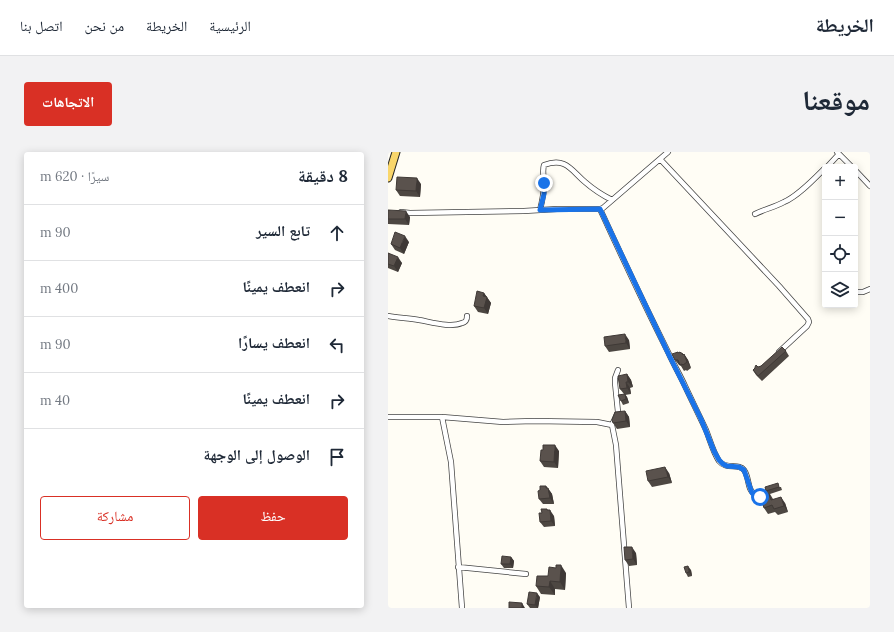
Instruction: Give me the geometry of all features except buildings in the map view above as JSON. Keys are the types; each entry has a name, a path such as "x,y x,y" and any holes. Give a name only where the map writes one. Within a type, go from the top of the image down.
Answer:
{"main road":[{"path":"388,178 396,152"}],"street":[{"path":"395,212 410,213 600,209 668,152"},
{"path":"829,164 838,153 849,164"},
{"path":"660,159 780,286 810,322 777,354"},
{"path":"540,210 544,194 543,169 544,165 548,164 566,164 598,192 612,200"},
{"path":"755,214 785,202 822,172"},
{"path":"858,173 870,186"},
{"path":"600,209 691,399 714,451 723,464 742,468 752,493 760,497"},
{"path":"858,292 864,292 870,289"},
{"path":"388,316 435,323 457,324 464,323 467,316"},
{"path":"618,370 614,383 618,412 612,425 616,445 629,608"},
{"path":"388,417 442,418 503,422 597,422 612,425"},
{"path":"442,418 451,462 462,608"},
{"path":"458,567 526,574"}],"route":[{"path":"544,183 544,194 540,210 600,209 669,355 685,385 719,460 727,466 742,468 746,474 752,493 755,496 760,497"}]}
